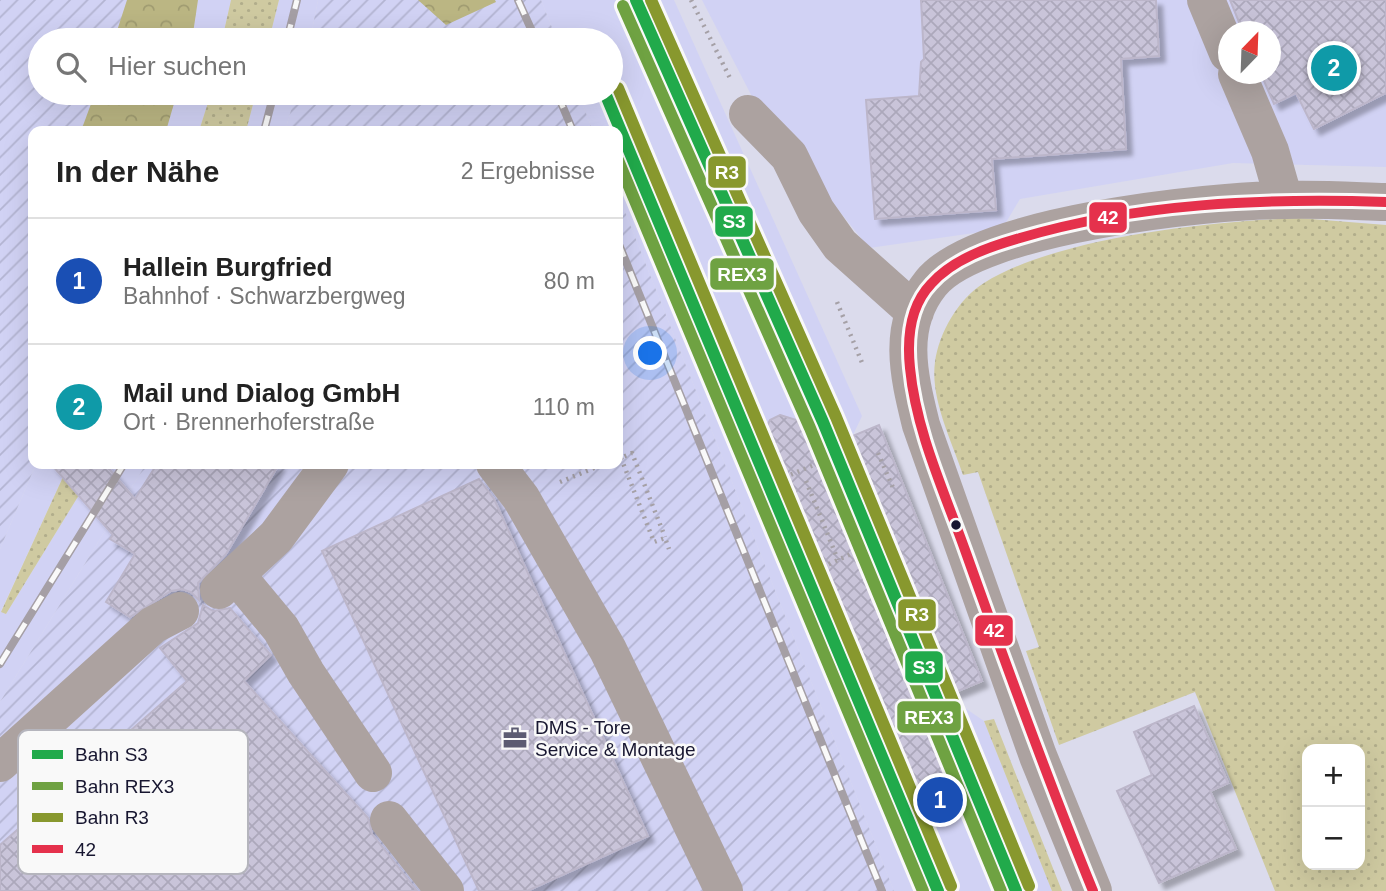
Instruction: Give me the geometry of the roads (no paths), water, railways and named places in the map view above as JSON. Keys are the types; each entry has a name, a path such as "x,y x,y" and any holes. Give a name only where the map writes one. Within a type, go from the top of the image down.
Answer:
{"street":[{"path":"1206,0 1218,29"},
{"path":"1241,84 1270,151 1284,200"},
{"path":"748,114 789,156 816,211 840,245 915,312"},
{"path":"1093,891 1038,756 921,425 909,377 907,340 915,312 931,283 960,258 1005,241 1091,221 1176,208 1284,200 1386,202"},
{"path":"326,469 276,537 227,584 281,629 306,673 373,773"},
{"path":"499,469 522,498 608,650 724,891"},
{"path":"37,730 153,625 180,611"},
{"path":"0,763 18,747"},
{"path":"389,820 444,891"}],"railway":[{"path":"290,28 297,0"},
{"path":"518,0 531,28"},
{"path":"265,126 271,105"},
{"path":"562,105 571,126"},
{"path":"623,254 882,891"},
{"path":"0,664 121,469"}],"rail line":[{"name":"S3","path":"636,0 823,422 1016,891"},
{"name":"R3","path":"651,0 836,417 1029,886"},
{"name":"REX3","path":"623,6 810,428 1001,891"},
{"name":"R3","path":"623,100 951,886"},
{"name":"S3","path":"610,105 619,126"},
{"name":"S3","path":"623,136 938,891"},
{"name":"REX3","path":"623,172 923,891"}],"place":[{"name":"Mail und Dialog GmbH","path":"1334,68"},
{"name":"DMS - Tore Service & Montage","path":"515,738"},
{"name":"Hallein Burgfried","path":"940,800"}]}
